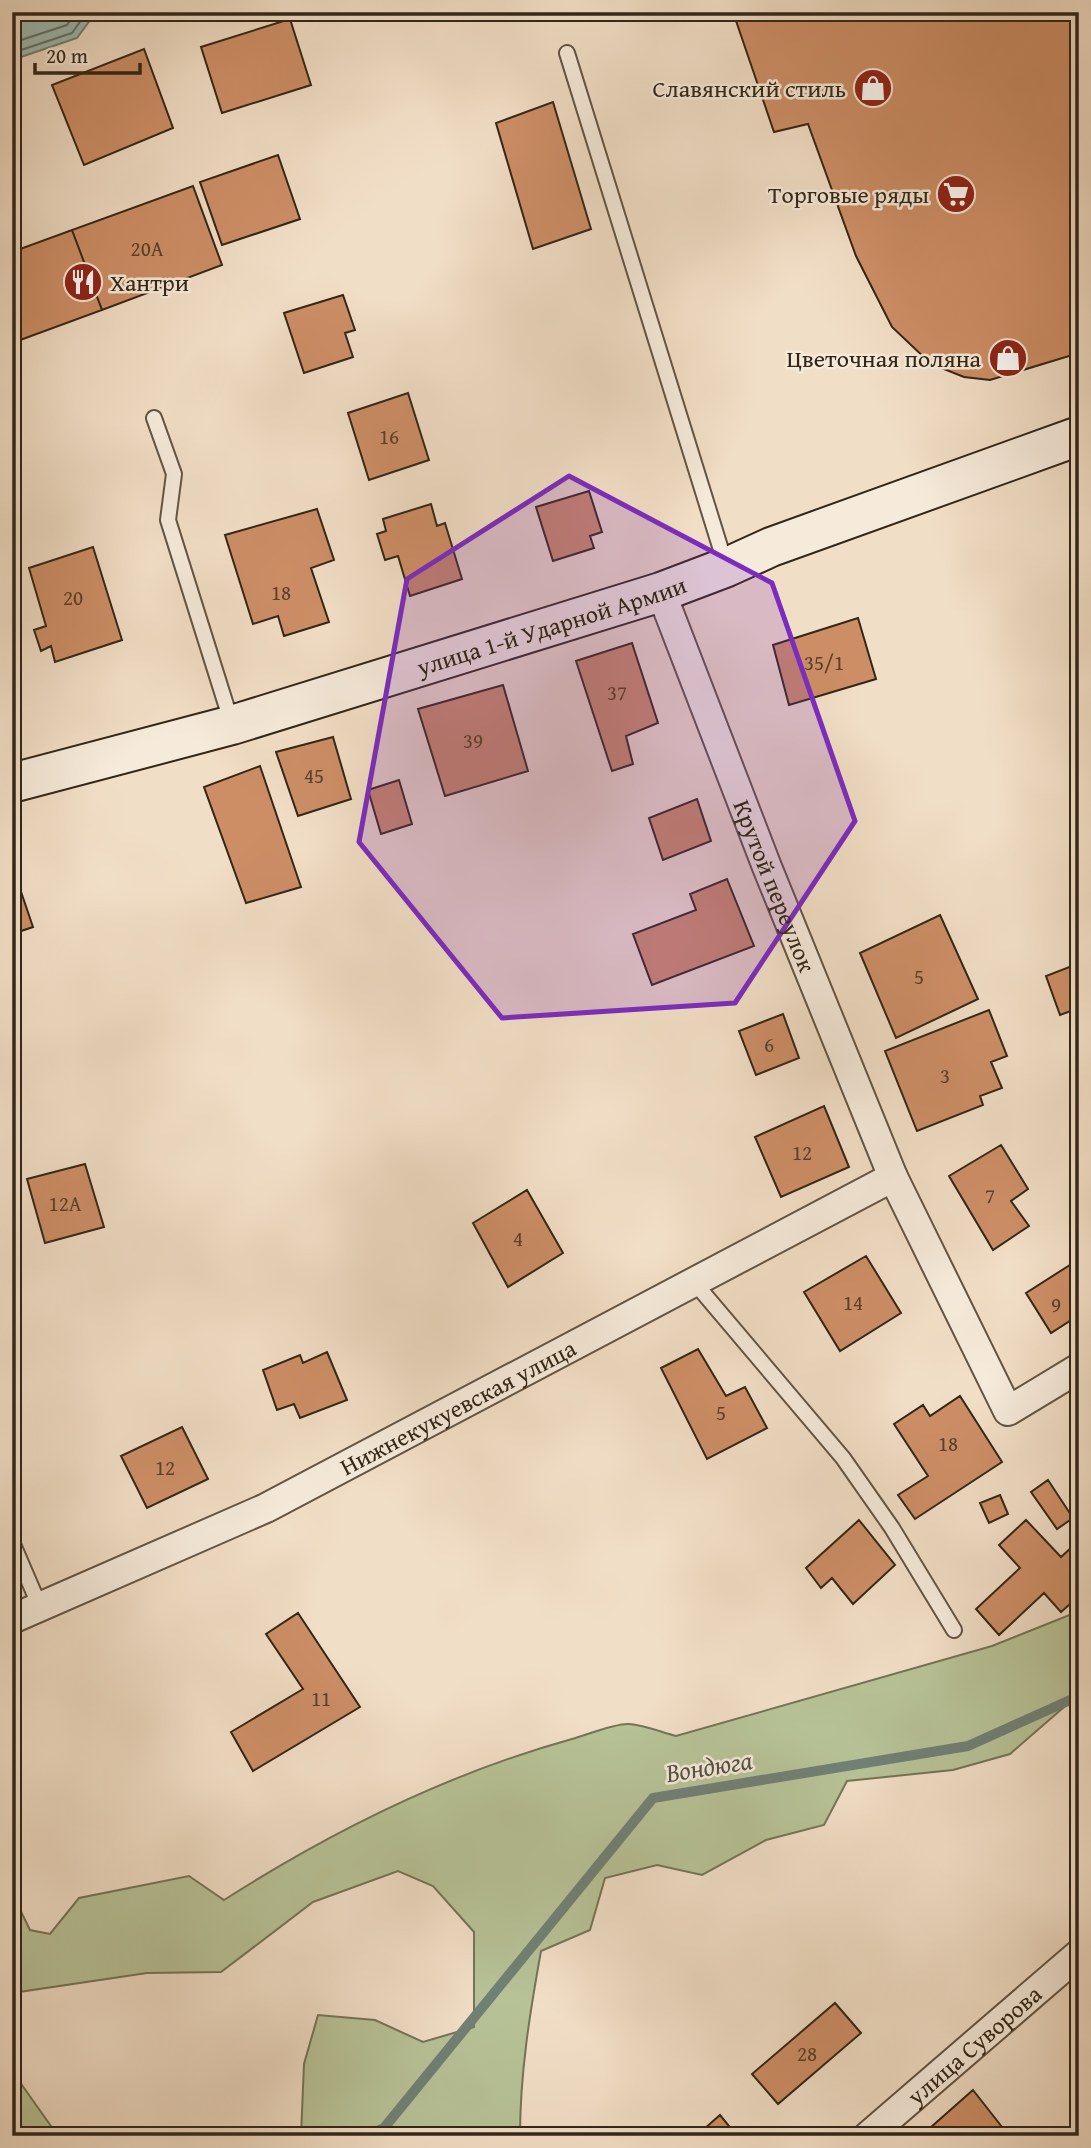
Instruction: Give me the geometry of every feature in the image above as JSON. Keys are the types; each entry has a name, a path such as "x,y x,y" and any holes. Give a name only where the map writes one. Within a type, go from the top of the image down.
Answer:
{"main road":[{"name":"улица 1-й Ударной Армии","path":"12,783 232,726 661,592 771,547 1079,436"}],"street":[{"name":"Крутой переулок","path":"661,592 767,867 893,1177 1008,1411 1079,1368"},
{"name":"Нижнекукуевская улица","path":"12,1619 266,1508 893,1177"},
{"name":"улица Суворова","path":"868,2136 1079,1954"}],"lane":[{"path":"567,53 727,567"},
{"path":"154,418 174,474 168,520 232,726"},
{"path":"694,1282 843,1458 892,1528 954,1630"},
{"path":"12,1542 40,1607"}],"highlighted area":[{"path":"569,476 772,583 855,821 735,1003 502,1018 359,842 407,579"}],"green space":[{"path":"1072,1614 1079,1614 1079,1694 1010,1754 953,1770 847,1781 824,1825 766,1840 702,1875 657,1865 605,1878 590,1930 541,1951 524,2066 520,2136 301,2136 304,2064 318,2015 375,2020 423,2042 474,2027 474,1932 433,1886 398,1871 313,1902 221,1972 147,1973 12,1993 12,1893 30,1930 50,1934 79,1898 189,1876 224,1900 307,1851 392,1806 526,1753 623,1724 676,1736 992,1646"},
{"path":"12,2071 58,2136 12,2136"}],"water":[{"path":"12,12 96,12 77,38 12,60"}],"building":[{"name":"Торговые ряды","path":"733,12 1079,12 1079,353 990,380 964,377 931,364 892,327 856,256 808,124 774,132"},
{"path":"290,19 311,85 222,113 201,47"},
{"path":"144,49 173,128 84,165 52,85"},
{"path":"553,102 591,229 533,249 496,123"},
{"path":"278,155 300,219 222,245 200,182"},
{"path":"193,186 222,265 102,310 72,230"},
{"path":"72,230 102,310 12,343 12,252"},
{"path":"343,295 355,330 345,333 353,357 304,373 284,313"},
{"path":"408,393 429,460 369,480 348,413"},
{"path":"589,491 602,532 590,536 594,548 553,561 536,507"},
{"path":"431,504 437,526 445,523 462,579 410,596 398,556 385,560 377,534 386,531 383,519"},
{"path":"317,509 334,560 311,568 329,622 284,636 278,616 253,624 225,535"},
{"path":"93,547 122,640 55,662 51,646 41,651 34,630 46,626 29,568"},
{"path":"858,618 876,679 789,705 773,645"},
{"path":"632,643 658,723 626,736 633,764 612,771 576,661"},
{"path":"503,685 528,771 445,796 418,709"},
{"path":"333,737 351,799 298,816 276,752"},
{"path":"260,766 301,887 246,903 204,787"},
{"path":"399,780 412,824 381,834 368,790"},
{"path":"697,799 711,841 663,860 649,818"},
{"path":"12,869 33,927 12,934"},
{"path":"727,879 754,946 652,985 633,934 696,910 690,894"},
{"path":"940,915 978,999 896,1038 860,953"},
{"path":"1077,964 1079,1008 1060,1015 1046,976"},
{"path":"989,1010 1007,1056 991,1062 1002,1088 980,1096 983,1105 917,1131 885,1051"},
{"path":"783,1014 799,1058 756,1075 739,1031"},
{"path":"824,1106 849,1167 781,1197 755,1137"},
{"path":"1001,1145 1028,1189 1011,1201 1029,1226 993,1250 949,1176"},
{"path":"85,1164 104,1227 45,1243 27,1179"},
{"path":"527,1190 563,1253 508,1287 473,1223"},
{"path":"866,1256 901,1313 840,1351 804,1292"},
{"path":"1073,1263 1079,1271 1079,1315 1051,1333 1026,1293"},
{"path":"698,1349 726,1396 745,1387 767,1428 707,1459 661,1368"},
{"path":"327,1352 347,1400 300,1418 294,1404 277,1410 263,1370 300,1355 303,1363"},
{"path":"960,1396 1002,1462 915,1519 898,1495 928,1476 894,1424 923,1405 930,1416"},
{"path":"182,1427 208,1479 147,1508 121,1456"},
{"path":"1048,1480 1073,1518 1057,1529 1031,1492"},
{"path":"1000,1495 1008,1514 989,1523 980,1503"},
{"path":"859,1520 895,1565 853,1604 832,1578 821,1588 806,1568"},
{"path":"1026,1520 1061,1557 1072,1547 1079,1554 1079,1596 1061,1612 1044,1593 999,1635 976,1609 1020,1568 999,1545"},
{"path":"298,1613 360,1707 253,1771 231,1732 303,1689 266,1634"},
{"path":"835,2003 861,2033 778,2104 752,2074"},
{"path":"973,2090 1009,2136 935,2136 930,2128"},
{"path":"720,2115 737,2136 693,2136 703,2130"}],"waterway":[{"name":"Вондюга","path":"365,2136 384,2128 653,1798 968,1746 1079,1696"}],"place":[{"name":"Славянский стиль","path":"873,88"},
{"name":"Торговые ряды","path":"956,194"},
{"name":"Хантри","path":"83,282"},
{"name":"Цветочная поляна","path":"1008,358"}]}
